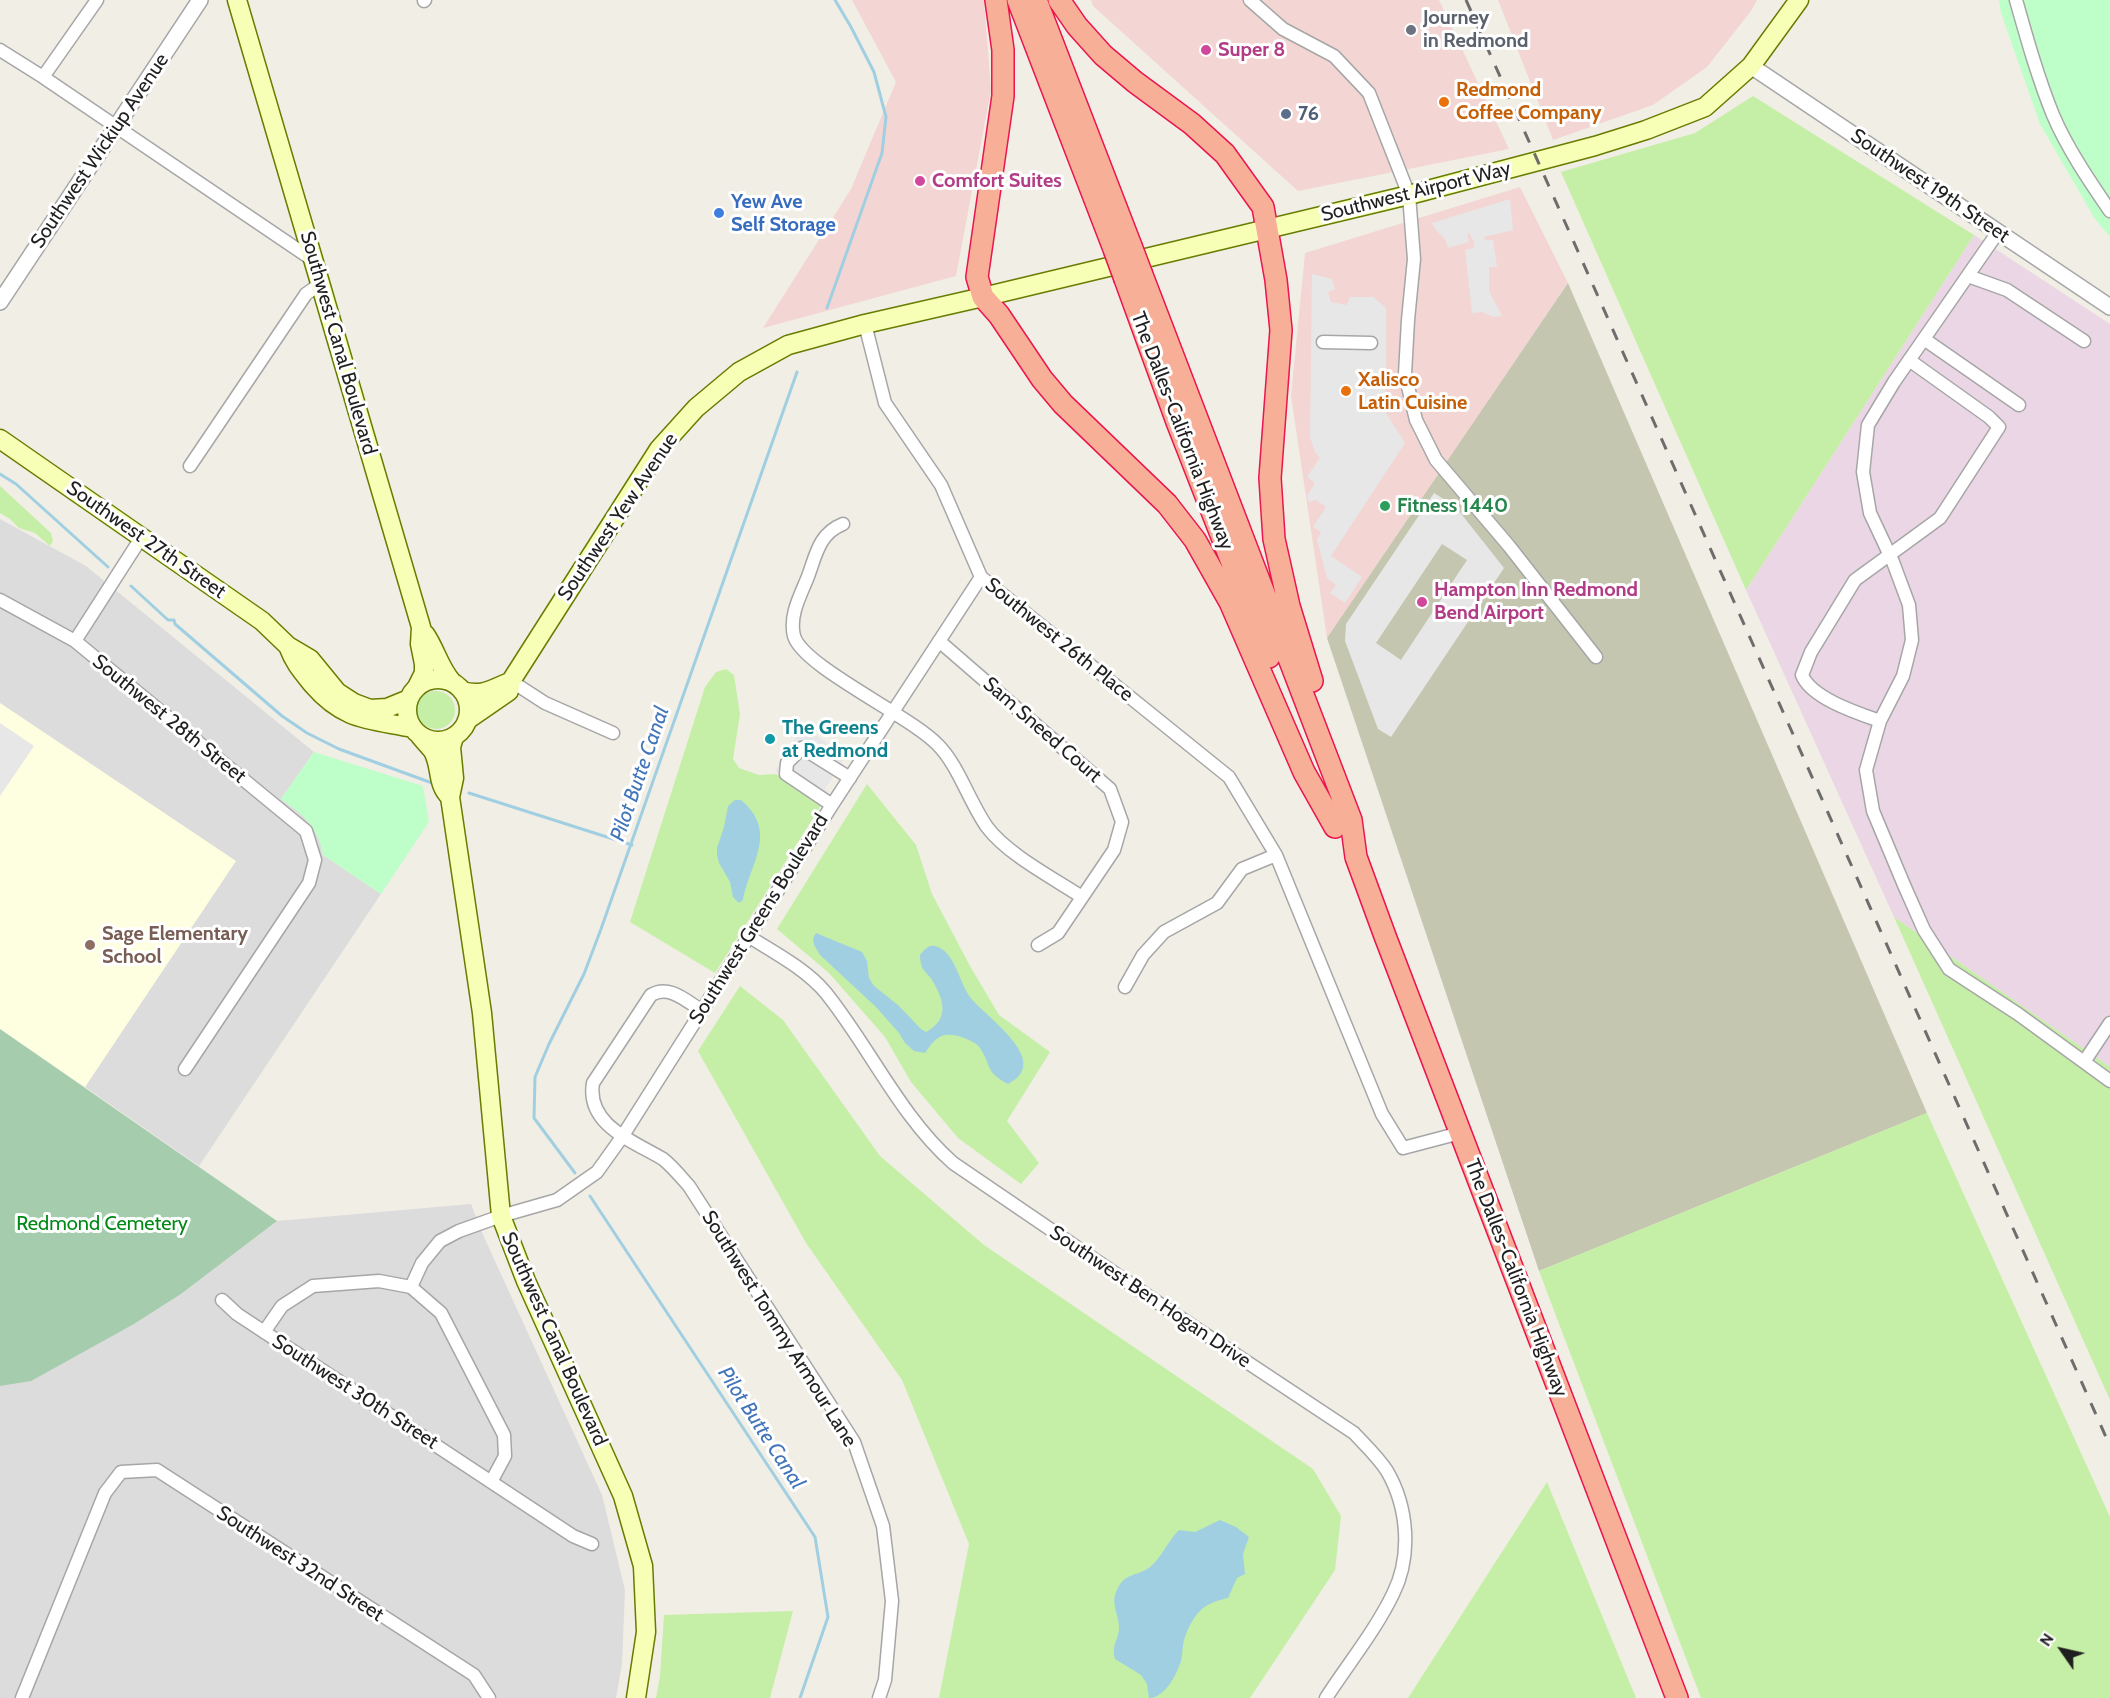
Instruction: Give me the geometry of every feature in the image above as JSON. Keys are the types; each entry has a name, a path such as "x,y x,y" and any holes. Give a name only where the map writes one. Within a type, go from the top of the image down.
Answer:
{"highway":[{"path":"996,0 1003,50 1003,96 976,277 983,297 999,315 1042,379 1063,404 1160,496 1195,540 1230,602 1304,772 1335,827"},
{"name":"The Dalles-California Highway","path":"1018,0 1134,277 1331,765 1351,820 1356,857 1384,936 1677,1698"},
{"name":"The Dalles-California Highway","path":"1036,0 1122,248"},
{"path":"1059,0 1077,26 1103,56 1191,124 1225,154 1263,207 1276,280 1281,330 1270,478 1274,539 1289,606 1323,717 1331,765"},
{"name":"The Dalles-California Highway","path":"1134,277 1177,422 1335,827 1356,857"}],"main road":[{"name":"Southwest Canal Boulevard","path":"237,0 420,627 424,673 413,693"},
{"name":"Southwest Airport Way","path":"983,297 1409,195 1595,146 1646,130 1705,106 1751,66 1799,0"},
{"name":"Southwest Yew Avenue","path":"467,720 509,691 511,681 659,449 696,408 739,372 788,345 865,324 983,297"},
{"name":"Southwest 27th Street","path":"0,439 262,621 288,646 310,659 337,692 354,703 370,709 387,708 413,693"},
{"path":"420,627 431,643 443,672 457,686 468,702 467,720 464,727 454,737 448,740 433,741 416,732 407,714 413,693 434,680 457,686 475,694 485,693 511,681"},
{"name":"Southwest 27th Street","path":"288,646 295,663 325,699 340,710 360,718 416,732"},
{"name":"Southwest Canal Boulevard","path":"416,732 432,751 438,766 442,789 450,797"},
{"name":"Southwest Canal Boulevard","path":"454,737 451,747 454,778 450,797 482,1013 501,1216 526,1281 622,1496 643,1566 646,1632 636,1698"}],"street":[{"path":"44,77 97,0"},
{"name":"Southwest Wickiup Avenue","path":"0,302 200,0"},
{"path":"1250,0 1283,29 1334,56 1369,93 1409,195 1414,260 1405,374 1416,420 1436,460 1509,546 1596,657"},
{"path":"2016,0 2030,51 2054,117 2090,183 2110,211"},
{"path":"0,50 44,77 314,261"},
{"name":"Southwest 19th Street","path":"1751,66 2110,307"},
{"path":"1998,232 1909,360 1868,424 1863,472 1870,513 1893,562 1909,605 1912,640 1903,676 1880,721 1866,770 1873,811 1924,930 1949,969 2018,1014 2110,1081"},
{"path":"1968,276 2007,290 2084,341"},
{"path":"190,465 306,294 320,284"},
{"name":"Southwest 26th Place","path":"865,324 885,403 941,485 981,577 1229,777 1276,855 1382,1114 1403,1148 1460,1133"},
{"path":"1924,339 2019,405"},
{"path":"1323,342 1371,343"},
{"path":"1880,721 1854,711 1811,689 1802,675 1811,652 1855,580 1940,518 1999,427 1989,417 1909,360"},
{"path":"843,524 833,528 823,537 795,609 794,636 807,655 938,745 957,773 988,829 1006,847 1082,897"},
{"path":"75,641 141,538"},
{"name":"Southwest Greens Boulevard","path":"411,1287 422,1263 440,1241 459,1231 501,1216 556,1200 597,1172 622,1137 748,936 981,577"},
{"name":"Southwest 28th Street","path":"0,600 75,641 306,831 315,860 309,883 185,1069"},
{"name":"Sam Sneed Court","path":"939,641 1110,789 1122,822 1114,850 1058,933 1038,945"},
{"path":"511,681 545,703 613,733"},
{"path":"832,805 786,774 788,763 802,748 850,778"},
{"path":"1125,987 1143,955 1164,932 1217,903 1242,868 1276,855"},
{"name":"Southwest Ben Hogan Drive","path":"748,936 800,969 825,992 924,1134 953,1163 1173,1314 1353,1433 1386,1469 1402,1508 1405,1530 1401,1570 1394,1592 1383,1614 1326,1698"},
{"name":"Southwest Tommy Armour Lane","path":"701,1010 668,991 659,991 651,995 593,1083 592,1098 598,1113 622,1137 665,1161 689,1186 854,1442 883,1526 892,1601 885,1680 879,1698"},
{"path":"2084,1062 2110,1023"},
{"path":"264,1332 282,1306 313,1286 379,1281 411,1287 441,1313 504,1435 505,1456 491,1482"},
{"name":"Southwest 30th Street","path":"222,1300 237,1314 491,1482 573,1536 592,1544"},
{"name":"Southwest 32nd Street","path":"22,1698 105,1493 121,1472 157,1470 474,1675 489,1698"}],"shaded area":[{"path":"852,0 984,0 991,90 956,276 763,328 851,189 896,82"},
{"path":"1091,0 1439,0 1509,149 1298,191 1093,6"},
{"path":"1498,0 1757,0 1707,67 1653,105 1553,140"},
{"path":"1520,187 1568,283 1327,638 1291,396 1305,253"},
{"path":"1510,199 1513,230 1484,237 1485,240 1493,240 1497,267 1489,267 1489,291 1502,316 1493,317 1482,312 1472,313 1465,250 1474,248 1474,242 1467,233 1469,242 1448,248 1445,239 1432,223"},
{"path":"1974,235 2110,324 2110,1067 1894,917 1746,590"},
{"path":"1312,274 1332,279 1335,289 1328,292 1331,302 1347,305 1350,297 1373,297 1386,308 1386,413 1405,443 1331,556 1362,577 1345,603 1330,593 1336,585 1327,578 1317,539 1321,532 1313,527 1326,507 1316,500 1309,502 1307,496 1315,483 1307,477 1320,458 1315,452 1310,437"},
{"path":"1568,283 1927,1113 1539,1271 1327,638"},
{"path":"1434,493 1455,506 1504,568 1391,737 1378,729 1345,641 1346,624","holes":["1442,544 1467,560 1401,660 1376,643"]},
{"path":"0,519 86,566 314,752 281,799 298,811 314,827 323,855 381,894 199,1166 85,1087 235,861 0,703"},
{"name":"Sage Elementary School","path":"0,703 236,861 85,1087 0,1029"},
{"path":"0,723 34,746 0,796"},
{"path":"802,727 846,754 841,763 846,766 840,776 835,773 825,789 829,791 823,801 775,771"},
{"path":"471,1204 602,1495 625,1590 622,1664 616,1698 0,1698 0,1386 31,1380 134,1324 181,1294 277,1221"}],"green space":[{"path":"1999,0 2110,0 2110,237 2095,219 2040,124 2001,13"},
{"path":"1753,96 1974,235 1746,590 1561,172 1695,133"},
{"path":"0,486 51,533 53,541 50,546 35,533 19,528 0,513"},
{"name":"The Greens at Redmond","path":"726,669 734,675 740,714 733,759 739,768 759,775 776,774 822,804 715,973 630,922 705,687 716,672"},
{"path":"436,691 450,696 455,710 450,724 436,729 422,724 417,710 422,696"},
{"path":"314,752 423,786 429,822 381,894 323,855 317,836 308,822 281,799"},
{"name":"The Greens at Redmond","path":"867,784 916,845 932,894 999,1015 1050,1052 1007,1121 1039,1163 1021,1184 958,1138 911,1082 885,1037 829,973 777,929"},
{"path":"1894,917 2110,1067 2110,1400"},
{"path":"740,986 783,1020 880,1156 984,1245 1313,1469 1341,1516 1335,1570 1250,1698 939,1698 969,1544 902,1380 806,1243 698,1051"},
{"name":"Redmond Cemetery","path":"0,1029 277,1221 181,1294 134,1324 31,1381 0,1386"},
{"path":"1927,1113 2110,1517 2110,1698 1701,1698 1539,1271"},
{"path":"1547,1482 1636,1698 1408,1698"},
{"path":"793,1611 770,1698 656,1698 660,1676 664,1615"}],"water":[{"path":"735,800 741,800 752,812 758,824 760,836 759,848 743,900 739,903 733,897 730,882 717,855 728,806"},
{"path":"816,933 862,952 867,961 869,978 874,986 926,1032 939,1021 942,1015 942,1002 936,987 922,968 920,955 932,946 944,951 953,962 970,997 1012,1039 1024,1064 1020,1074 1008,1084 992,1072 979,1046 957,1036 946,1035 937,1038 925,1053 914,1051 876,1007 820,955 814,945 813,938"},
{"path":"1220,1520 1236,1527 1249,1537 1243,1554 1245,1574 1237,1578 1228,1598 1208,1605 1196,1615 1183,1643 1177,1672 1165,1690 1149,1698 1147,1684 1141,1675 1115,1659 1114,1650 1119,1627 1114,1603 1118,1587 1126,1578 1150,1567 1179,1530 1195,1532"}],"waterway":[{"name":"Pilot Butte Canal","path":"827,308 882,153 886,117 874,72 835,0"},
{"name":"Pilot Butte Canal","path":"575,1173 534,1118 535,1077 584,974 601,929 797,372"},
{"path":"0,474 16,484 108,567"},
{"path":"131,586 168,620 174,620 175,624 282,716 307,733 339,749 432,783"},
{"path":"469,793 632,845"},
{"name":"Pilot Butte Canal","path":"590,1196 815,1537 828,1617 800,1698"}],"railway":[{"path":"1466,0 2110,1446"}],"place":[{"name":"Journey in Redmond","path":"1411,30"},
{"name":"Super 8","path":"1206,50"},
{"name":"Redmond Coffee Company","path":"1444,102"},
{"name":"76","path":"1286,114"},
{"name":"Comfort Suites","path":"920,181"},
{"name":"Yew Ave Self Storage","path":"719,213"},
{"name":"Xalisco Latin Cuisine","path":"1346,391"},
{"name":"Fitness 1440","path":"1385,506"},
{"name":"Hampton Inn Redmond Bend Airport","path":"1422,602"},
{"name":"The Greens at Redmond","path":"770,739"},
{"name":"Sage Elementary School","path":"90,945"}]}
